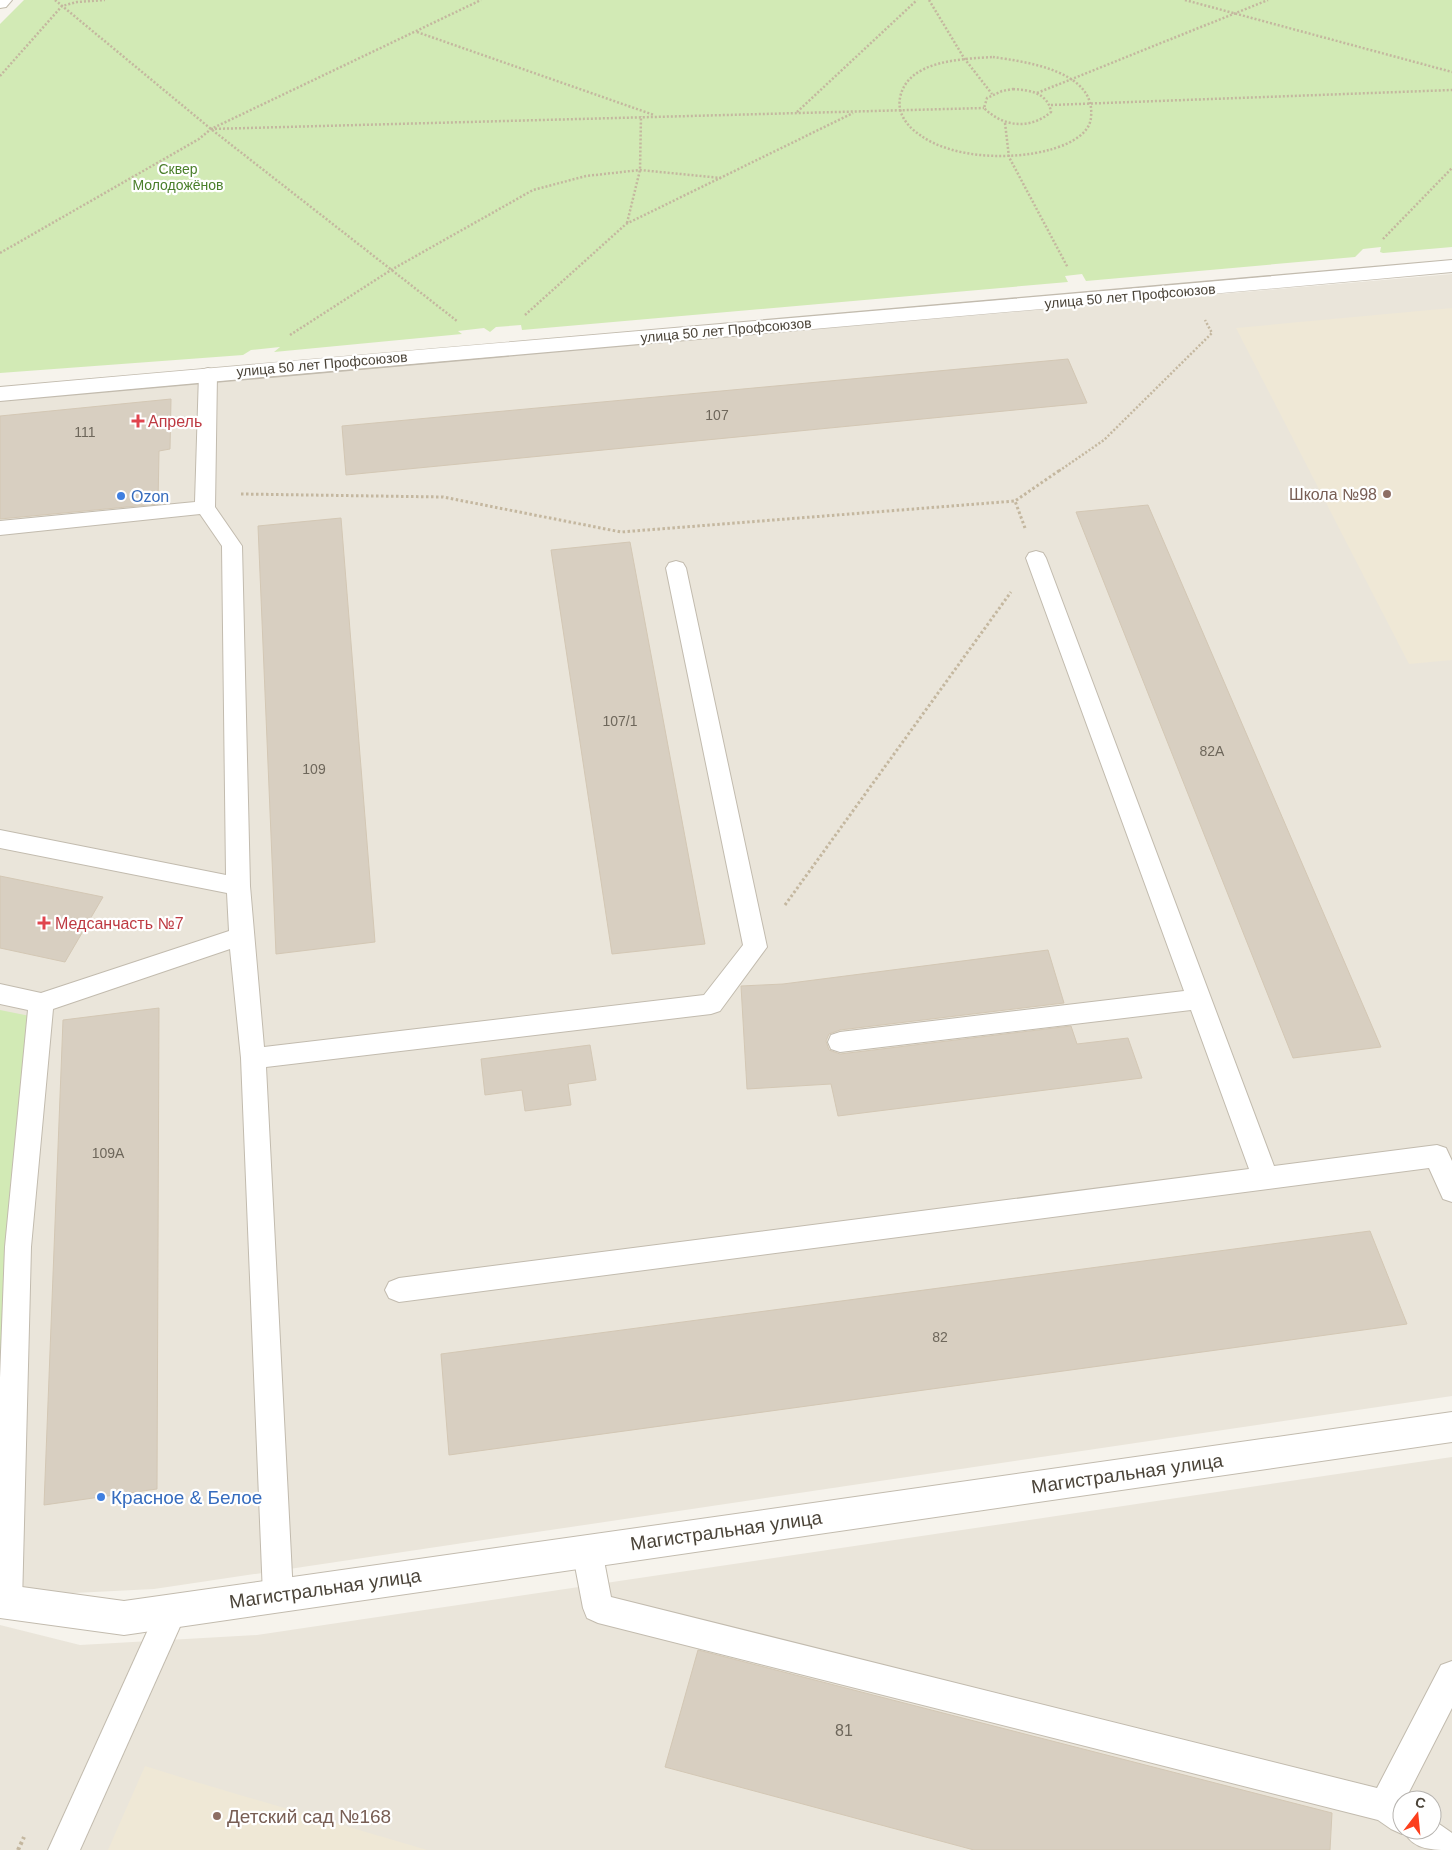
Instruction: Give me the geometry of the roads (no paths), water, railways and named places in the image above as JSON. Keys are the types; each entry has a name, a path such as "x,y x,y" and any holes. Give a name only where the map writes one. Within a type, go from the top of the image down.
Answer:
{"street":[{"path":"0,3 3,0"},
{"name":"улица 50 лет Профсоюзов","path":"0,394 208,374 1189,291 1452,266"},
{"name":"Магистральная улица","path":"4,1602 124,1618 587,1550 1452,1428"}],"lane":[{"path":"208,374 205,500 232,546 238,886 253,1058 278,1595"},
{"path":"0,528 205,500"},
{"path":"1036,558 1265,1178"},
{"path":"253,1058 711,1004 755,947 676,568"},
{"path":"0,839 238,886"},
{"path":"0,994 41,1002 241,936"},
{"path":"840,1042 1199,999"},
{"path":"4,1602 18,1247 41,1002"},
{"path":"399,1290 1437,1156 1452,1192"},
{"path":"587,1550 598,1608 1392,1811"},
{"path":"64,1850 172,1611"},
{"path":"1403,1790 1452,1676"},
{"path":"1434,1840 1449,1850"}],"place":[{"name":"Апрель","path":"138,421"},
{"name":"Школа №98","path":"1387,494"},
{"name":"Ozon","path":"121,496"},
{"name":"Медсанчасть №7","path":"44,923"},
{"name":"Красное & Белое","path":"101,1497"},
{"name":"Детский сад №168","path":"217,1816"}],"park label":[{"name":"Сквер Молодожёнов","path":"178,177"}]}
